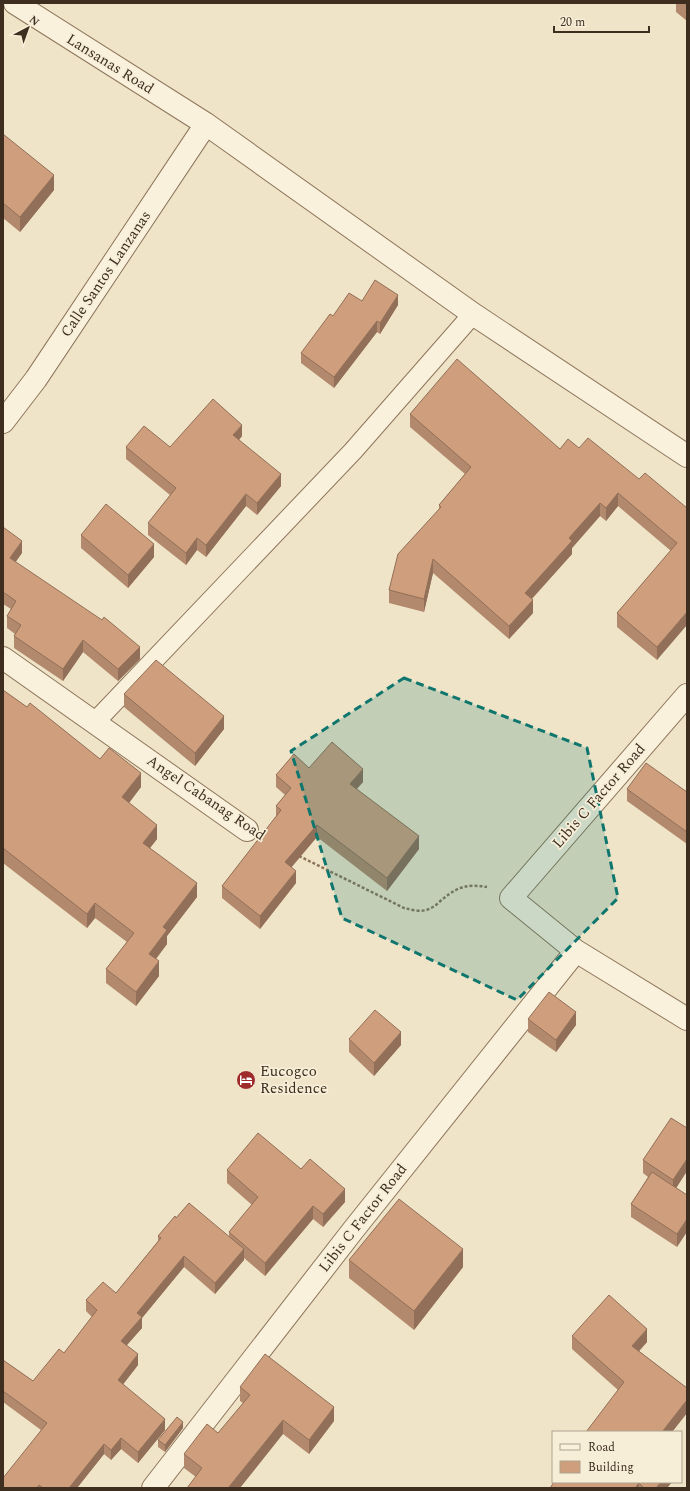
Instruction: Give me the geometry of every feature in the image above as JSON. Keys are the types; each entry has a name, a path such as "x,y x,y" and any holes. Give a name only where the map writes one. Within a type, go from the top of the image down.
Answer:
{"street":[{"name":"Lansanas Road","path":"15,3 206,124 473,314 687,456"},
{"name":"Calle Santos Lanzanas","path":"3,422 36,379 206,124"},
{"name":"Angel Cabanag Road","path":"3,658 248,830"},
{"name":"Libis C Factor Road","path":"511,898 687,695"},
{"path":"511,898 576,951 687,1019"},
{"name":"Libis C Factor Road","path":"153,1488 354,1229 576,951"}],"lane":[{"path":"95,722 353,451 473,314"}],"path":[{"path":"297,855 404,908 424,910 432,908 452,891 460,887 474,885 487,887 511,898"}],"highlighted area":[{"path":"404,678 587,748 618,898 517,1000 342,918 291,751"}],"building":[{"path":"3,134 54,175 20,217 3,203"},
{"path":"375,280 398,295 380,323 377,321 334,377 301,353 330,314 333,316 349,293 362,301"},
{"path":"457,359 560,449 568,439 579,448 588,438 639,479 645,473 687,508 687,612 657,647 617,613 677,543 618,493 606,508 600,503 569,538 572,541 525,593 533,600 509,626 433,559 424,599 389,590 398,554 441,507 439,505 471,467 410,414"},
{"path":"213,399 242,425 233,435 281,474 257,503 246,494 206,545 197,538 186,553 148,523 176,488 126,447 144,426 170,447"},
{"path":"106,504 154,544 128,575 81,535"},
{"path":"3,527 22,541 10,558 102,620 104,617 140,647 118,669 83,640 63,669 14,636 21,625 7,616 16,601 3,592"},
{"path":"156,660 224,716 195,753 124,694"},
{"path":"3,690 27,707 30,703 100,759 109,748 141,773 122,797 157,825 143,843 197,883 163,927 167,930 149,954 159,961 136,992 106,969 134,933 95,903 87,914 3,848"},
{"path":"332,742 363,769 350,784 419,836 387,878 317,825 285,862 296,871 260,916 222,886 281,810 276,806 291,788 276,775 294,754 309,768"},
{"path":"646,763 687,792 687,832 627,789"},
{"path":"549,992 576,1012 556,1040 528,1019"},
{"path":"375,1010 401,1032 374,1063 349,1039"},
{"path":"671,1118 687,1128 687,1159 673,1180 643,1160"},
{"path":"258,1133 301,1169 310,1159 345,1189 323,1214 313,1206 265,1263 229,1232 258,1197 227,1170"},
{"path":"652,1172 687,1195 687,1219 677,1234 631,1204"},
{"path":"399,1199 463,1249 414,1311 349,1260"},
{"path":"189,1203 244,1249 215,1283 184,1256 137,1313 142,1317 121,1341 138,1354 118,1380 165,1419 138,1452 121,1438 111,1450 104,1444 69,1488 43,1488 39,1485 37,1488 3,1488 3,1478 47,1423 3,1391 3,1360 33,1381 59,1349 64,1353 97,1310 86,1300 103,1282 116,1293 161,1238 158,1236 175,1216 176,1218"},
{"path":"609,1295 647,1329 632,1346 687,1388 687,1400 663,1431 587,1431 624,1382 572,1336"},
{"path":"265,1354 334,1407 309,1440 283,1420 228,1488 187,1488 202,1468 184,1454 207,1424 218,1433 250,1395 240,1387"},
{"path":"177,1417 183,1422 165,1445 158,1440"},
{"path":"553,1483 639,1483 635,1488 550,1488"},
{"path":"639,1483 660,1483 656,1488 644,1488"}],"place":[{"name":"Eucogco Residence","path":"246,1080"}]}
